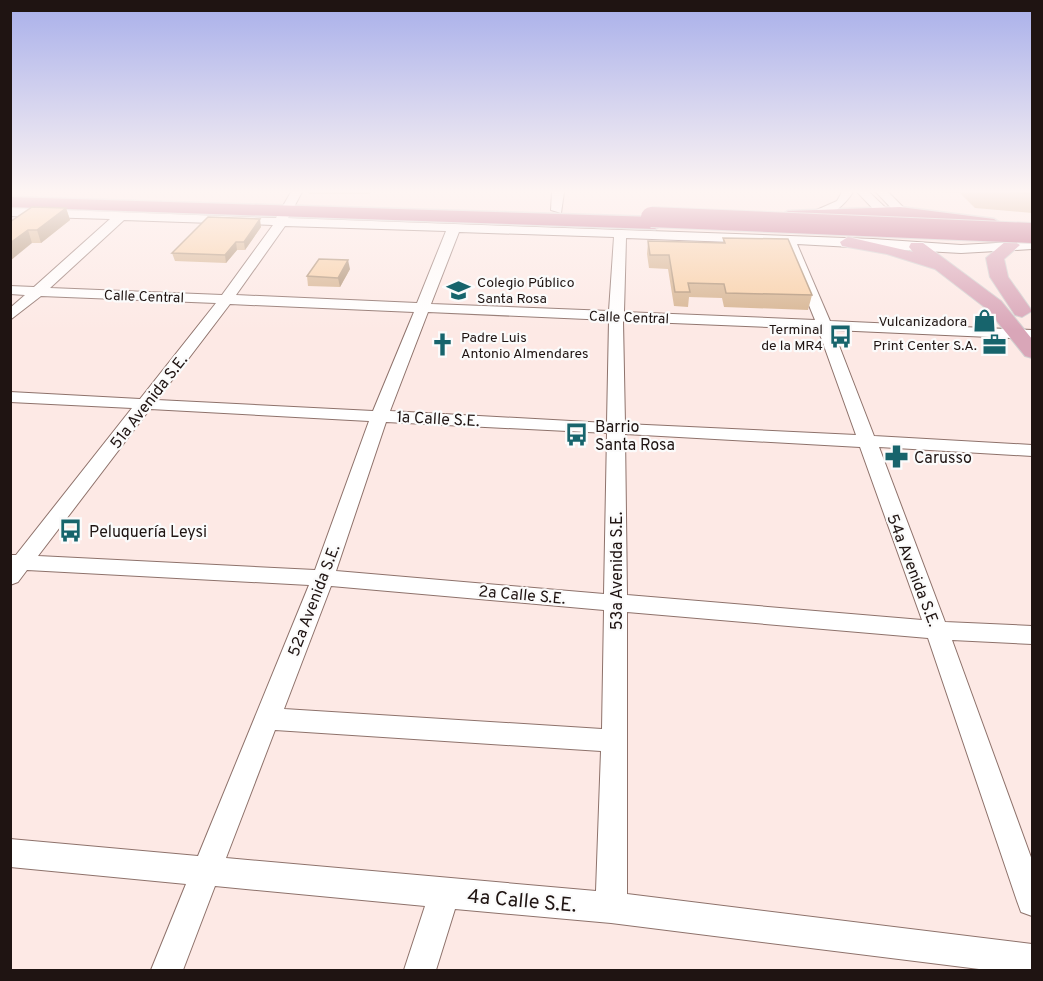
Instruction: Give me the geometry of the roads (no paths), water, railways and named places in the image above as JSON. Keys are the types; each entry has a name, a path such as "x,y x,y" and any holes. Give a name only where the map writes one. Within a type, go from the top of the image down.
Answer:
{"highway":[{"path":"1008,238 1032,239"}],"main road":[{"path":"848,243 891,250 946,269"},
{"path":"1012,245 995,258 995,267 1026,325 1032,352"},
{"path":"917,247 994,305 1026,325"},
{"path":"937,248 1026,325"}],"street":[{"path":"10,316 40,292 98,238"},
{"name":"51a Avenida S.E.","path":"14,567 226,300 267,238"},
{"name":"52a Avenida S.E.","path":"167,970 323,578 380,415 450,238"},
{"name":"53a Avenida S.E.","path":"611,908 615,741 616,317 620,238"},
{"path":"713,238 972,249 1032,245"},
{"path":"910,238 917,247"},
{"path":"924,238 937,248"},
{"name":"54a Avenida S.E.","path":"789,241 825,325 866,442 937,630 1032,902"},
{"name":"Calle Central","path":"10,290 825,325 1026,325"},
{"name":"1a Calle S.E.","path":"10,396 866,442"},
{"path":"866,442 1032,450"},
{"name":"2a Calle S.E.","path":"14,567 323,578 937,630 1032,635"},
{"path":"267,719 615,741"},
{"name":"4a Calle S.E.","path":"10,853 611,908 1032,960"},
{"path":"420,970 444,893"}],"place":[{"name":"Colegio Público Santa Rosa","path":"459,290"},
{"name":"Vulcanizadora","path":"985,321"},
{"name":"Terminal de la MR4","path":"841,337"},
{"name":"Padre Luis Antonio Almendares","path":"443,345"},
{"name":"Print Center S.A.","path":"995,345"},
{"name":"Barrio Santa Rosa","path":"577,435"},
{"name":"Carusso","path":"896,457"},
{"name":"Peluquería Leysi","path":"71,531"}]}
